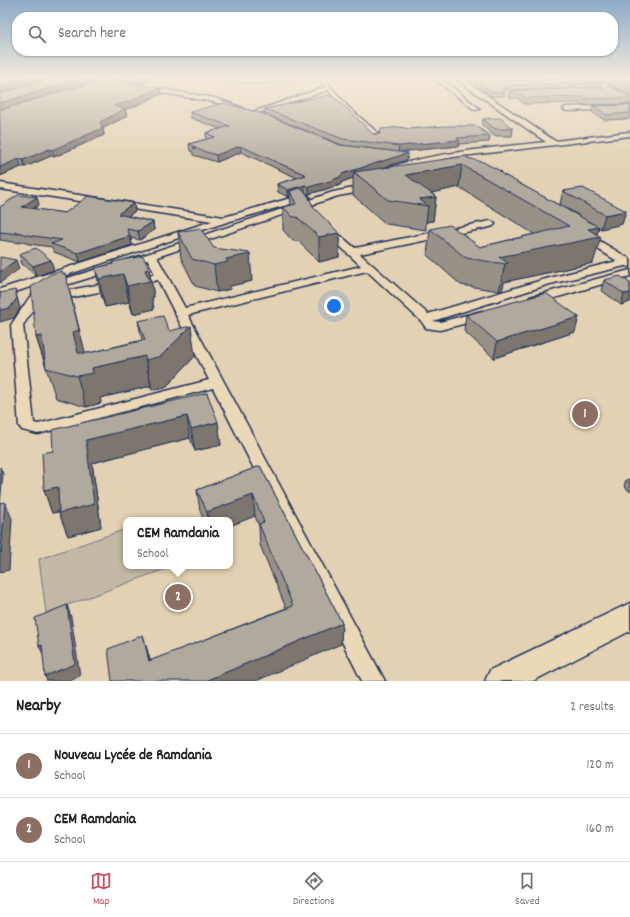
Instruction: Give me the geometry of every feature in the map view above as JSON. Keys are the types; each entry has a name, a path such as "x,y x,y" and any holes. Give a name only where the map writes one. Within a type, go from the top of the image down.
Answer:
{"main road":[{"path":"501,681 630,616"}],"street":[{"path":"241,109 264,117"},
{"path":"253,113 266,109"},
{"path":"347,109 376,136"},
{"path":"503,109 553,143"},
{"path":"566,109 573,109"},
{"path":"218,382 38,429 27,426 17,325 41,292 52,286 151,256 380,180 404,165 454,155 630,134"},
{"path":"454,155 467,163"},
{"path":"407,156 429,159"},
{"path":"0,294 224,220 365,179"},
{"path":"0,186 224,220"},
{"path":"304,206 316,219 426,319 430,325 440,326 492,312"},
{"path":"353,252 490,224"},
{"path":"573,229 629,266"},
{"path":"151,256 374,681"},
{"path":"522,303 598,280 629,266"},
{"path":"426,319 546,282 629,266"},
{"path":"181,313 370,267"},
{"path":"33,301 162,276"}],"shaded area":[{"path":"123,530 123,569 165,569 46,613 39,559"}],"building":[{"path":"125,109 100,122 103,128 52,150 49,149 23,160 19,159 0,167 0,110"},
{"path":"202,109 245,109 261,113 340,145 408,153 342,174 340,177 330,181 309,187 305,185 288,190 277,184 306,175 240,146 216,155 193,148 196,147 189,144 215,137 206,133 230,126 190,112"},
{"path":"265,109 347,109 373,134 380,134 381,129 400,127 409,129 445,126 476,126 490,136 457,138 459,140 399,146 343,139"},
{"path":"598,109 630,109 630,113 606,115"},
{"path":"500,118 513,129 495,129 483,119"},
{"path":"467,156 467,158 483,162 502,172 500,172 599,227 588,229 601,237 499,257 508,263 505,264 466,258 430,229 450,225 480,247 569,226 462,165 406,175 436,197 419,199 428,206 388,200 354,172"},
{"path":"300,188 307,194 314,208 339,233 319,237 297,217 293,217 283,207 296,204 290,191"},
{"path":"583,188 626,211 605,215 563,191"},
{"path":"18,195 37,197 22,207 65,213 88,196 134,203 118,214 153,222 138,231 127,229 130,236 78,253 51,244 62,240 27,235 14,231 18,234 0,232 0,207"},
{"path":"200,228 214,248 250,254 226,259 228,262 214,265 192,259 178,232"},
{"path":"36,248 51,260 33,266 19,254"},
{"path":"143,256 149,269 145,270 150,281 127,286 123,274 99,279 95,268 113,264 113,262"},
{"path":"0,257 16,260 0,272"},
{"path":"62,271 63,274 65,273 79,330 73,332 78,353 89,353 145,340 138,321 163,316 169,331 191,326 161,356 146,360 145,356 92,368 93,373 77,376 46,368 42,336 36,337 31,287 51,274"},
{"path":"620,276 630,283 630,293 624,294 604,280"},
{"path":"15,290 17,298 10,308 0,310 0,293"},
{"path":"546,293 579,317 497,342 466,315"},
{"path":"207,393 218,422 191,429 187,416 86,440 94,504 59,513 58,487 44,490 42,453 53,451 52,430"},
{"path":"260,466 342,623 205,681 112,681 108,649 143,635 149,661 293,606 259,524 264,522 253,495 207,512 197,490"},
{"path":"5,502 1,553 0,553 0,503"},
{"path":"67,605 75,664 45,676 42,645 39,646 35,618"}],"place":[{"name":"Nouveau Lycée de Ramdania","path":"585,414"},
{"name":"CEM Ramdania","path":"178,597"}]}
